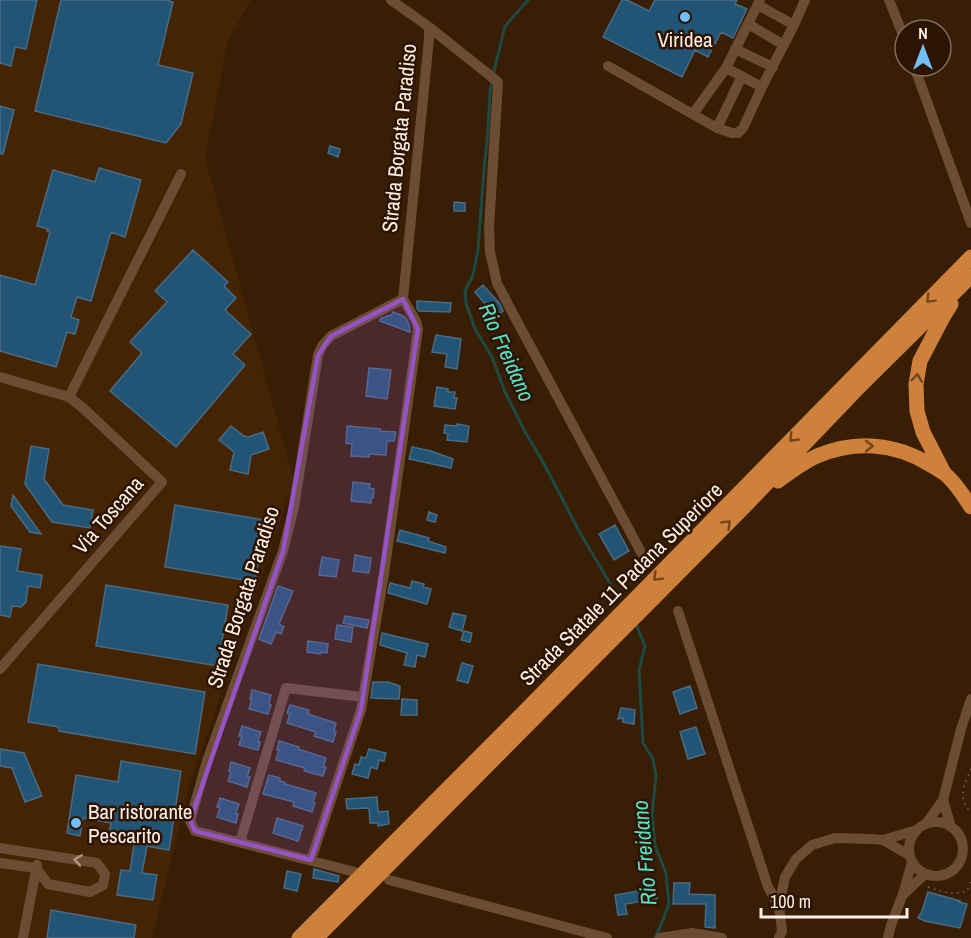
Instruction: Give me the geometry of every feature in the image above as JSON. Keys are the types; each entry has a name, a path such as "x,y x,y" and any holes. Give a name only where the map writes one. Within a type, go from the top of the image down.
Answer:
{"highway":[{"name":"Strada Statale 11 Padana Superiore","path":"299,938 583,653 971,257"},
{"name":"Strada Statale 11 Padana Superiore","path":"316,938 970,277"},
{"path":"970,277 943,317 920,360 916,384 917,411 923,432 949,477 971,507"},
{"path":"744,507 816,456 840,448 870,445 896,449 918,457 971,489"}],"street":[{"name":"Strada Borgata Paradiso","path":"355,872 195,831 190,821 207,761 284,551 294,507 318,355 331,336 403,299 429,27 391,0"},
{"path":"890,0 897,18"},
{"path":"896,0 898,18"},
{"path":"608,66 717,128 738,133 743,128 794,25 802,1"},
{"path":"693,114 726,68 759,2 794,25"},
{"path":"748,24 784,45"},
{"path":"429,27 498,82 489,228 490,252 497,283 642,554"},
{"path":"735,48 773,67"},
{"path":"726,68 762,87"},
{"path":"717,128 742,76"},
{"path":"918,78 969,219"},
{"path":"69,397 181,174"},
{"path":"311,861 361,710 384,574 418,329 403,299"},
{"name":"Via Toscana","path":"0,377 69,397 162,482 0,669"},
{"path":"678,611 766,881 779,906"},
{"path":"240,843 285,688 363,697"},
{"path":"888,938 903,894 912,837 943,800 971,699"},
{"path":"943,800 951,827"},
{"path":"779,938 782,932 779,906 785,877 796,859 812,845 835,838 883,840 935,822 951,827 966,838 963,846 967,853 955,869 948,874 933,876 917,869 910,859 883,840"},
{"path":"0,848 98,863 105,874 103,885 90,892 48,884 36,868 0,863"},
{"path":"23,938 38,854"},
{"path":"903,894 925,874"},
{"path":"388,880 607,938"},
{"path":"766,881 772,885 779,885 784,881"},
{"path":"664,937 692,933 722,938"}],"path":[{"path":"971,768 962,796 964,806 971,812"},
{"path":"926,887 959,894 966,891 971,880"}],"highlighted area":[{"path":"403,299 418,329 361,710 311,860 195,831 190,821 283,551 318,355 331,336"}],"shaded area":[{"path":"0,0 251,0 228,40 205,158 294,481 189,787 152,938 0,938"}],"building":[{"path":"0,0 37,0 26,49 15,47 11,66 0,63"},
{"path":"61,0 166,0 173,2 158,65 193,73 181,124 166,143 35,111"},
{"path":"622,0 627,0 649,11 655,0 737,0 735,4 747,9 733,38 721,32 708,57 695,50 682,77 603,37"},
{"path":"0,106 14,110 3,154 0,154"},
{"path":"330,146 340,149 338,157 328,153"},
{"path":"99,168 141,180 125,237 111,232 91,301 77,297 71,317 79,320 75,334 67,332 56,367 0,351 0,275 35,285 50,232 47,231 48,229 37,226 53,170 95,182"},
{"path":"454,202 465,203 465,211 454,211"},
{"path":"193,250 228,282 224,286 236,298 225,310 251,334 233,354 245,365 176,447 110,391 142,353 130,342 167,302 155,291"},
{"path":"483,285 500,304 503,311 496,317 475,292"},
{"path":"417,301 451,303 450,312 419,311"},
{"path":"393,312 406,318 410,332 380,321 380,319 391,316"},
{"path":"436,335 461,339 457,369 445,367 447,354 432,352"},
{"path":"369,368 391,370 387,399 366,396"},
{"path":"437,387 448,389 448,392 455,392 454,398 457,398 455,409 434,406"},
{"path":"457,424 469,426 467,442 447,440 448,434 444,433 445,425 457,426"},
{"path":"231,426 248,437 263,432 269,449 251,455 248,474 230,470 234,452 219,440"},
{"path":"347,426 396,432 394,441 387,441 386,455 351,456 352,444 346,443"},
{"path":"31,446 49,449 44,479 63,505 93,510 90,528 52,522 25,484"},
{"path":"412,447 453,459 451,468 409,459"},
{"path":"353,482 370,484 369,488 374,489 371,503 351,501"},
{"path":"13,495 41,534 30,532 11,506"},
{"path":"175,505 265,520 255,582 165,567"},
{"path":"429,512 437,515 435,522 427,520"},
{"path":"615,525 629,551 614,560 599,534"},
{"path":"400,530 429,538 428,541 446,547 445,553 397,541"},
{"path":"0,546 21,549 17,571 42,575 40,588 28,586 26,602 21,607 12,606 10,617 0,615"},
{"path":"355,555 371,558 369,573 353,571"},
{"path":"322,557 339,560 336,577 319,575"},
{"path":"412,581 424,584 423,587 431,589 427,604 388,593 390,583 410,588"},
{"path":"106,585 228,605 218,666 96,646"},
{"path":"278,586 293,591 279,624 284,627 281,634 276,632 271,644 259,639"},
{"path":"453,613 466,616 462,631 449,627"},
{"path":"345,616 369,620 367,628 343,623"},
{"path":"337,625 353,627 351,642 335,639"},
{"path":"464,631 472,633 470,642 461,640"},
{"path":"382,633 428,644 425,657 417,655 415,667 404,665 407,653 380,645"},
{"path":"308,641 328,644 327,653 307,652"},
{"path":"462,663 473,666 468,683 457,680"},
{"path":"38,664 205,692 195,754 59,731 59,727 28,722"},
{"path":"373,682 388,682 400,686 399,699 371,698"},
{"path":"690,686 697,708 680,714 673,692"},
{"path":"252,690 271,695 268,714 249,709"},
{"path":"402,699 417,700 417,715 401,715"},
{"path":"290,705 309,710 308,714 336,723 333,742 314,736 316,732 287,723"},
{"path":"621,708 635,710 634,724 623,722 623,718 618,719"},
{"path":"242,726 261,732 258,750 239,745"},
{"path":"696,727 705,754 688,759 680,732"},
{"path":"279,741 326,758 323,776 276,760"},
{"path":"0,749 24,753 42,796 25,802 12,768 0,766"},
{"path":"369,749 386,753 384,761 379,760 377,769 371,767 368,778 352,774 355,764 359,765 361,757 366,758"},
{"path":"121,761 181,771 169,850 147,846 142,873 157,875 153,900 117,895 121,870 130,871 134,844 108,840 111,823 83,818 80,836 67,833 76,775 118,782"},
{"path":"231,762 250,768 247,787 228,781"},
{"path":"269,775 280,778 280,781 285,784 316,793 312,812 293,806 294,802 263,794"},
{"path":"377,797 378,812 388,811 389,824 378,826 378,823 370,823 369,808 347,809 346,799"},
{"path":"220,798 239,804 236,823 217,817"},
{"path":"277,818 303,826 298,841 273,833"},
{"path":"314,869 339,876 338,882 313,878"},
{"path":"287,871 301,874 297,891 284,888"},
{"path":"674,883 690,883 689,894 715,895 715,928 705,927 706,904 673,904"},
{"path":"656,888 657,899 625,904 627,914 618,915 615,895"},
{"path":"928,892 967,904 960,928 918,918"},
{"path":"51,910 136,925 134,938 47,938"}],"waterway":[{"name":"Rio Freidano","path":"493,75 505,26 528,0"},
{"name":"Rio Freidano","path":"492,82 478,250 473,275 465,291 466,303 475,329 492,357 505,392 524,430 618,597"},
{"name":"Rio Freidano","path":"636,624 645,646 639,670 643,743 653,759 656,776 652,815 655,846 666,873 669,904 655,938"}],"place":[{"name":"Viridea","path":"685,17"},
{"name":"Bar ristorante Pescarito","path":"76,823"}]}
